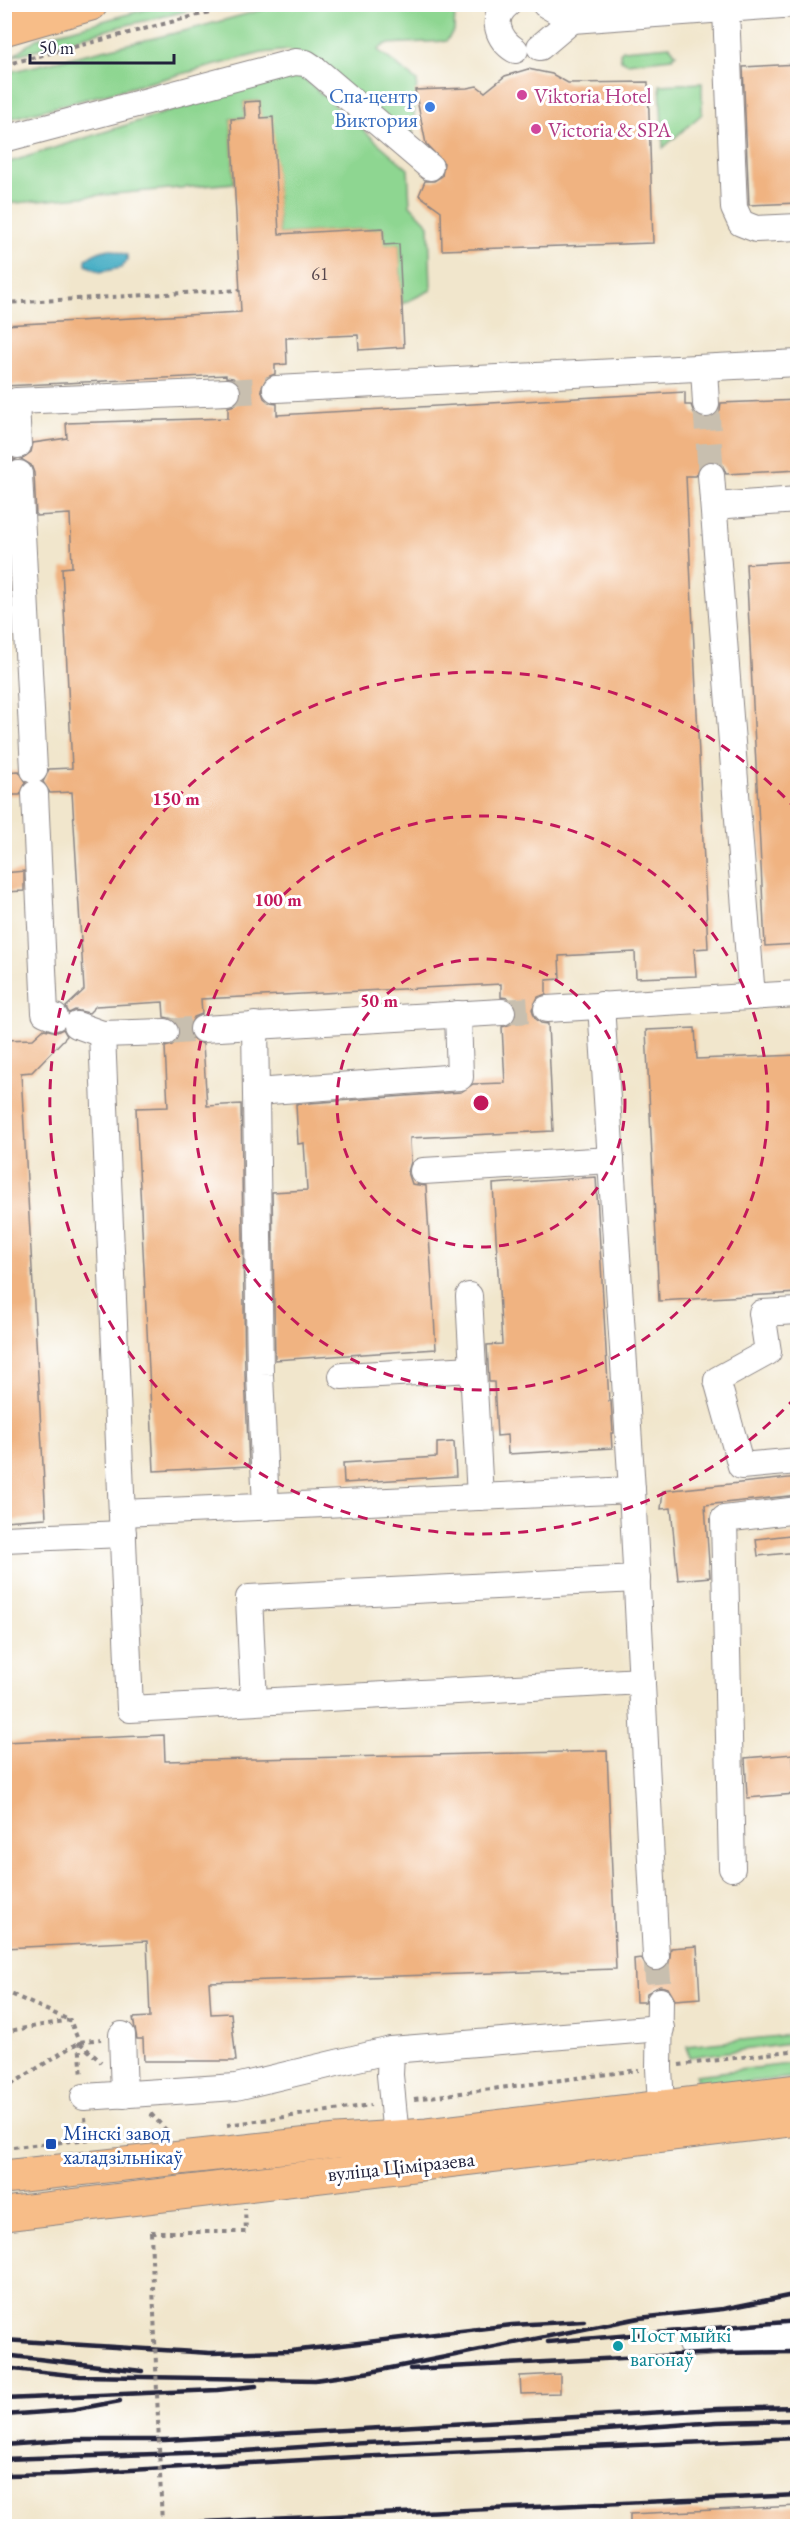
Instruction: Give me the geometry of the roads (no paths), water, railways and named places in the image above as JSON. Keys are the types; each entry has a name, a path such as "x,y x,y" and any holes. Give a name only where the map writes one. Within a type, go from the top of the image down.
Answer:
{"main road":[{"path":"4,29 91,4"},
{"name":"вуліца Ціміразева","path":"4,2214 662,2121 798,2091"},
{"name":"вуліца Ціміразева","path":"4,2177 337,2141 662,2121 798,2119"}],"lane":[{"path":"508,4 503,8 498,19 499,32 504,43 527,48 572,20 723,7 796,4"},
{"path":"545,4 572,20"},
{"path":"723,7 731,79 736,198 741,223 756,229 798,227"},
{"path":"4,139 295,62 306,63 315,69 430,167"},
{"path":"276,389 798,363"},
{"path":"704,368 706,404"},
{"path":"18,445 16,402 227,392"},
{"path":"19,474 14,581 34,782 45,1013 102,1034 165,1032"},
{"path":"711,475 752,997"},
{"path":"714,506 798,501"},
{"path":"547,1009 798,994"},
{"path":"601,1005 632,1490 656,1957"},
{"path":"203,1029 502,1012"},
{"path":"256,1092 460,1077 458,1014"},
{"path":"255,1025 260,1375 266,1507"},
{"path":"102,1034 130,1709 642,1681"},
{"path":"423,1171 611,1160"},
{"path":"469,1296 480,1497"},
{"path":"798,1311 762,1313 768,1352 717,1380 741,1466 798,1461"},
{"path":"342,1376 473,1369"},
{"path":"4,1539 266,1507 632,1490"},
{"path":"732,1868 724,1519 798,1510"},
{"path":"254,1702 249,1598 637,1580"},
{"path":"660,2001 659,2068 662,2121"},
{"path":"84,2097 236,2087 391,2050 661,2028"},
{"path":"122,2035 124,2094"},
{"path":"391,2050 390,2075 396,2137"},
{"path":"691,2344 798,2336"}],"water":[{"path":"110,249 127,255 127,261 121,268 100,272 86,265 86,259 89,257"}],"tunnel":[{"path":"227,392 276,389"},
{"path":"706,404 711,475"},
{"path":"502,1012 547,1009"},
{"path":"165,1032 203,1029"},
{"path":"656,1957 660,2001"}],"railway":[{"path":"4,2368 80,2376 315,2380 371,2372 639,2318 723,2309 798,2294"},
{"path":"4,2340 210,2353 291,2351 512,2325 584,2321"},
{"path":"548,2342 798,2321"},
{"path":"410,2369 719,2353 798,2352"},
{"path":"4,2355 142,2371"},
{"path":"4,2399 217,2390 256,2386"},
{"path":"4,2415 72,2410 120,2401"},
{"path":"4,2445 75,2440 165,2440 717,2409 798,2407"},
{"path":"4,2459 245,2451 523,2436 717,2422 798,2420"},
{"path":"4,2475 798,2438"},
{"path":"116,2526 798,2495"}],"place":[{"name":"Viktoria Hotel","path":"522,95"},
{"name":"Спа-центр Виктория","path":"430,107"},
{"name":"Victoria & SPA","path":"536,129"},
{"name":"Мінскі завод халадзільнікаў","path":"51,2144"},
{"name":"Пост мыйкі вагонаў","path":"618,2346"}]}
